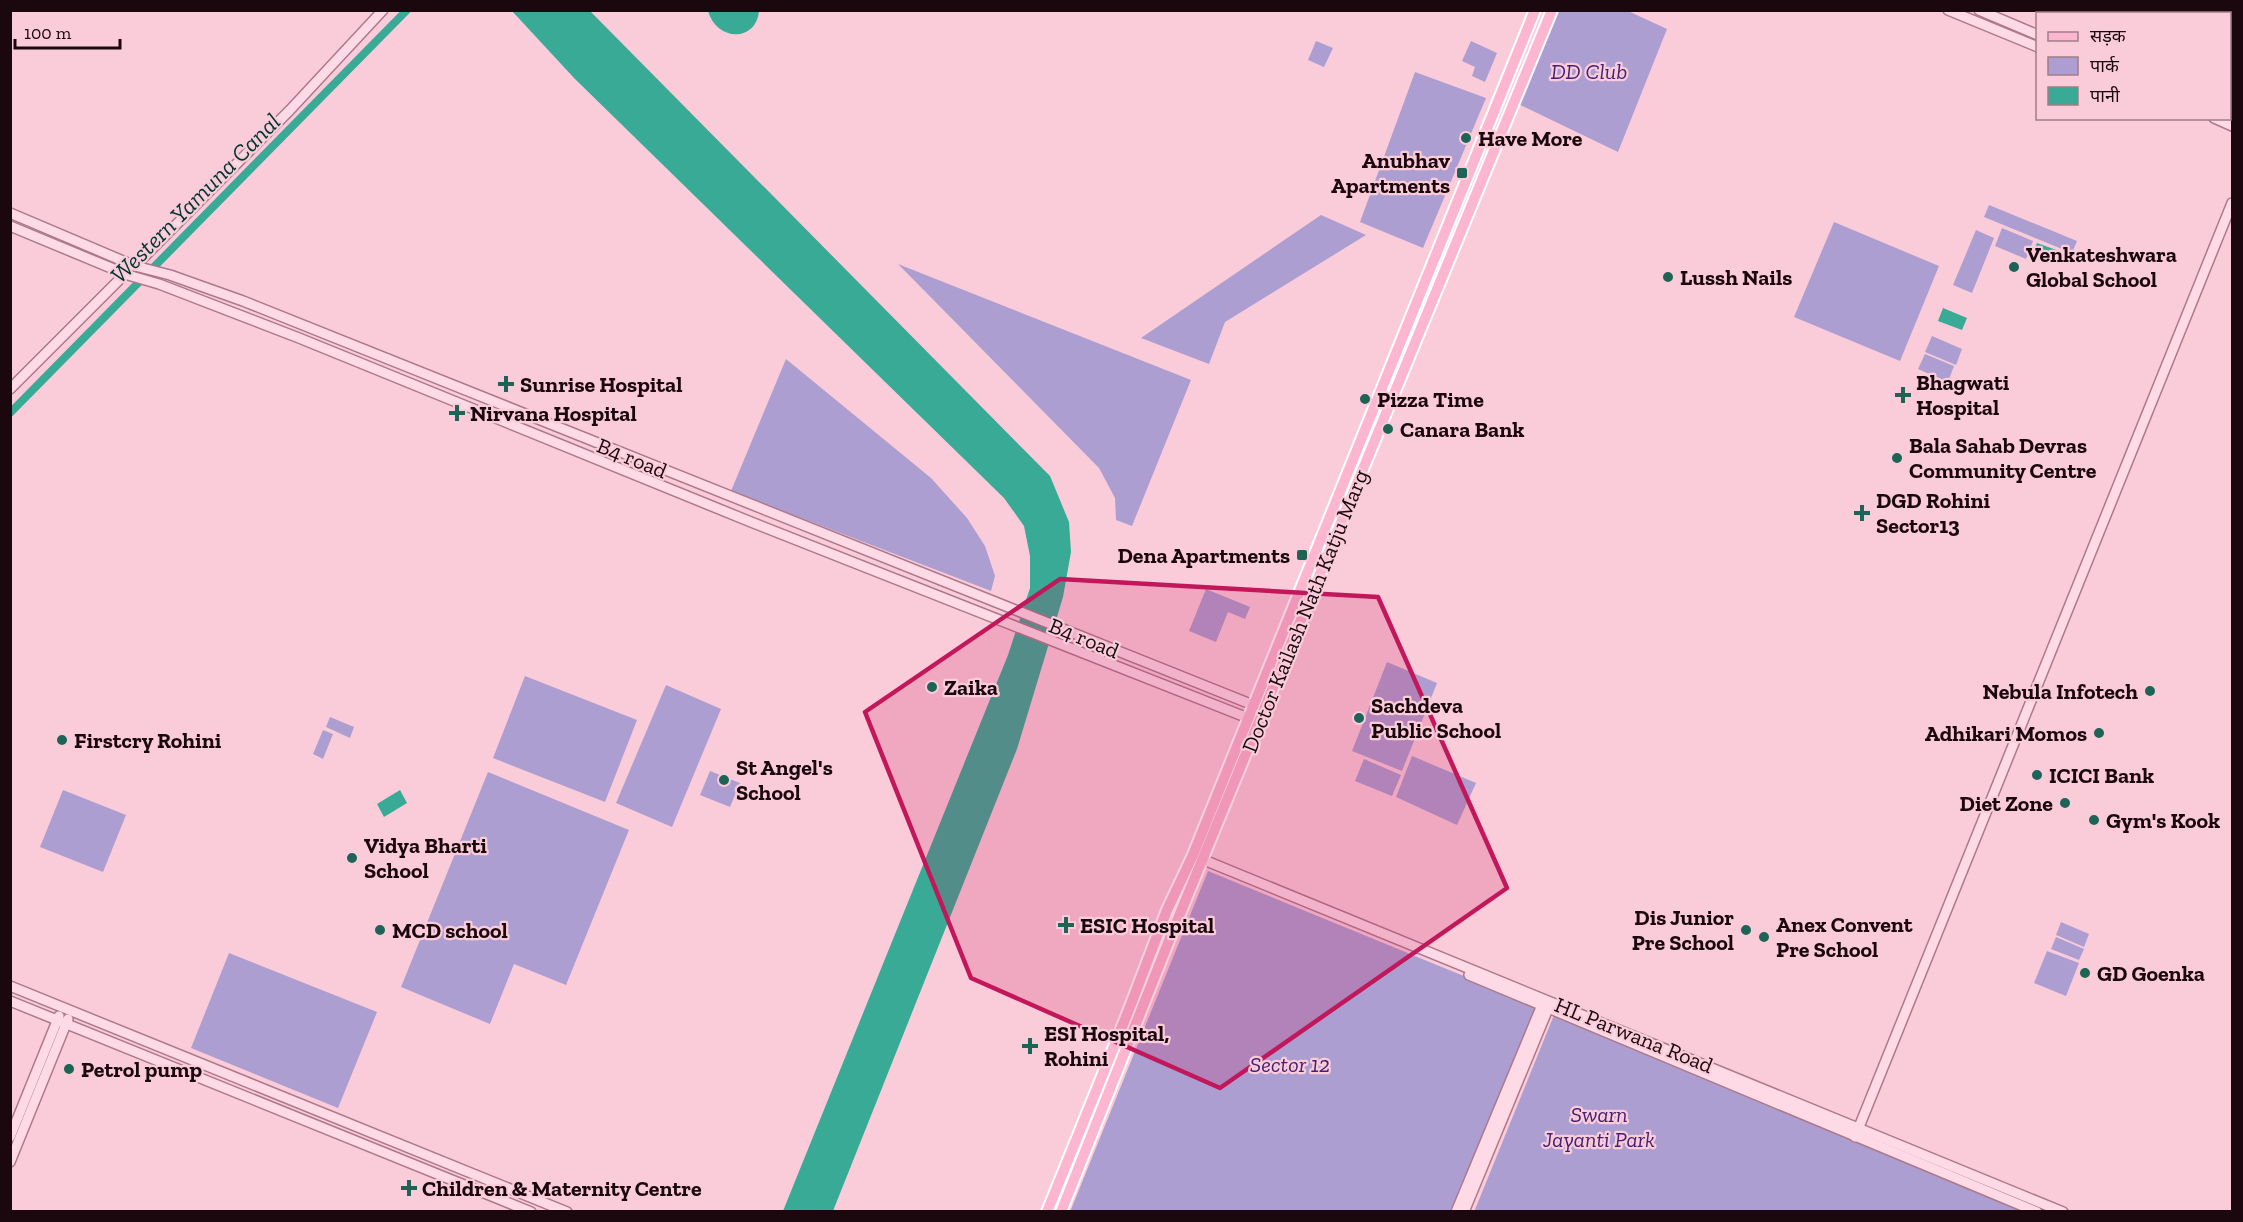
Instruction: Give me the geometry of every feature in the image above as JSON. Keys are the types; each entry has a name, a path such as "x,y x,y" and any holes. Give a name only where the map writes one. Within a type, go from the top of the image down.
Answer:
{"main road":[{"name":"Doctor Kailash Nath Katju Marg","path":"1047,1212 1167,910 1189,864 1534,10"},
{"name":"Doctor Kailash Nath Katju Marg","path":"1060,1212 1170,938 1552,10"},
{"path":"1159,934 1170,938"}],"street":[{"path":"137,267 290,110 383,10"},
{"path":"1948,10 2036,47"},
{"path":"1979,10 2036,35"},
{"path":"2037,1212 1857,1132 2232,203"},
{"name":"B4 road","path":"10,213 137,267 170,275 243,301 1253,705"},
{"name":"B4 road","path":"10,226 127,275 159,284 1248,718"},
{"path":"10,389 127,275"},
{"name":"HL Parwana Road","path":"1203,862 1857,1132 2063,1212"},
{"path":"10,986 567,1212"},
{"path":"10,1001 531,1212"},
{"path":"1456,1212 1546,1004"},
{"path":"1464,1212 1546,1004"},
{"path":"10,1162 67,1009"},
{"path":"10,1137 62,1022"}],"highlighted area":[{"path":"1060,579 1378,597 1507,888 1220,1088 971,978 865,712"}],"green space":[{"name":"DD Club","path":"1552,11 1628,11 1667,29 1618,152 1514,102"},
{"path":"1316,41 1333,48 1324,67 1308,60"},
{"path":"1471,41 1497,53 1485,82 1472,76 1475,67 1462,61"},
{"path":"1415,72 1486,98 1423,248 1360,222"},
{"path":"1989,205 2077,241 2072,253 1984,217"},
{"path":"1321,215 1366,235 1225,322 1209,364 1141,338"},
{"path":"1834,222 1939,266 1900,361 1794,317"},
{"path":"2002,228 2033,241 2026,259 1995,246"},
{"path":"1976,230 1994,238 1972,293 1953,285"},
{"path":"898,264 1191,380 1132,526 1116,520 1115,498 1099,468"},
{"path":"1932,336 1962,349 1956,365 1925,352"},
{"path":"1925,354 1954,366 1948,382 1918,369"},
{"path":"786,359 931,478 967,518 985,546 995,576 991,591 731,491"},
{"path":"1206,589 1250,607 1245,619 1228,612 1216,642 1189,631"},
{"path":"1387,662 1437,683 1402,771 1352,751"},
{"path":"525,676 637,720 605,802 493,758"},
{"path":"666,685 721,709 672,827 616,803"},
{"path":"330,717 354,727 350,738 326,727"},
{"path":"323,730 333,734 323,759 313,754"},
{"path":"1412,756 1476,783 1457,825 1396,797"},
{"path":"1364,759 1401,775 1392,796 1355,781"},
{"path":"710,771 740,783 730,807 700,795"},
{"path":"488,772 629,830 566,985 514,964 490,1024 401,987"},
{"path":"63,790 126,815 103,872 40,847"},
{"name":"Sector 12","path":"1208,871 1537,1006 1454,1211 1070,1212"},
{"path":"2061,922 2089,934 2084,947 2056,935"},
{"path":"2056,937 2084,949 2079,960 2051,949"},
{"path":"2047,951 2079,963 2066,996 2034,983"},
{"path":"229,953 377,1012 338,1108 191,1048"},
{"name":"Swarn Jayanti Park","path":"1554,1015 2029,1212 1474,1212"}],"water":[{"path":"708,10 759,11 751,28 744,33 736,34 727,33 719,28"},
{"path":"512,11 590,11 1050,476 1069,522 1071,552 1063,597 1017,749 833,1211 783,1211 1008,655 1030,588 1030,556 1024,526 1004,498 575,79"},
{"path":"2037,243 2062,252 2057,264 2032,254"},
{"path":"1943,308 1967,318 1962,330 1938,321"},
{"path":"400,790 407,803 384,817 377,804"}],"waterway":[{"name":"Western Yamuna Canal","path":"10,413 407,10"}],"place":[{"name":"Have More","path":"1466,138"},
{"name":"Anubhav Apartments","path":"1462,173"},
{"name":"Venkateshwara Global School","path":"2014,267"},
{"name":"Lussh Nails","path":"1668,277"},
{"name":"Sunrise Hospital","path":"506,384"},
{"name":"Bhagwati Hospital","path":"1903,395"},
{"name":"Pizza Time","path":"1365,399"},
{"name":"Nirvana Hospital","path":"457,413"},
{"name":"Canara Bank","path":"1388,429"},
{"name":"Bala Sahab Devras Community Centre","path":"1897,458"},
{"name":"DGD Rohini Sector13","path":"1862,513"},
{"name":"Dena Apartments","path":"1302,555"},
{"name":"Zaika","path":"932,687"},
{"name":"Nebula Infotech","path":"2150,691"},
{"name":"Sachdeva Public School","path":"1359,718"},
{"name":"Adhikari Momos","path":"2099,733"},
{"name":"Firstcry Rohini","path":"62,740"},
{"name":"ICICI Bank","path":"2037,775"},
{"name":"St Angel's School","path":"724,780"},
{"name":"Diet Zone","path":"2065,803"},
{"name":"Gym's Kook","path":"2094,820"},
{"name":"Vidya Bharti School","path":"352,858"},
{"name":"ESIC Hospital","path":"1066,925"},
{"name":"MCD school","path":"380,930"},
{"name":"Dis Junior Pre School","path":"1746,930"},
{"name":"Anex Convent Pre School","path":"1764,937"},
{"name":"GD Goenka","path":"2085,973"},
{"name":"ESI Hospital, Rohini","path":"1030,1046"},
{"name":"Petrol pump","path":"69,1069"},
{"name":"Children & Maternity Centre","path":"409,1188"}]}
